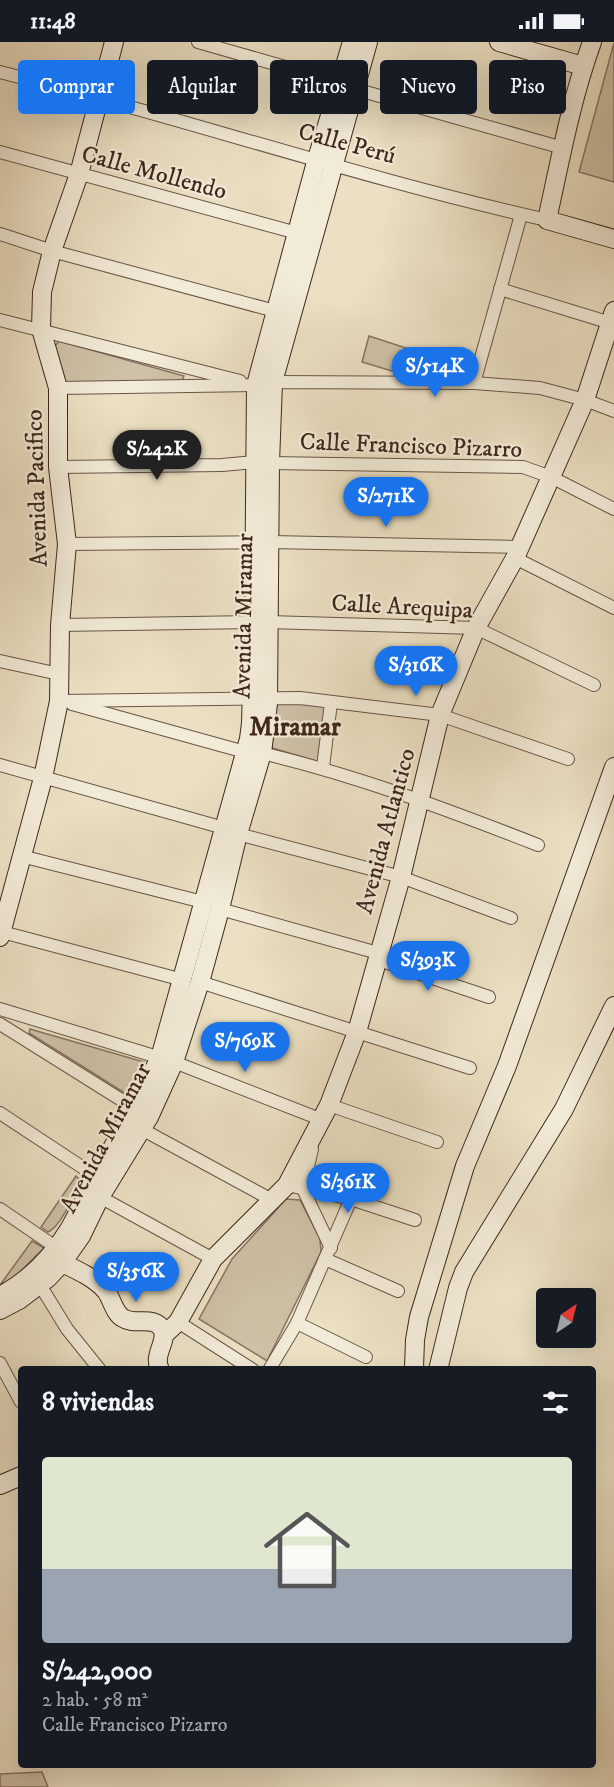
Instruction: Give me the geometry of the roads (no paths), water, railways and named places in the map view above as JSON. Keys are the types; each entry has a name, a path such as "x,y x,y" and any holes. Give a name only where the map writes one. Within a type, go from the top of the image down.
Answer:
{"main road":[{"name":"Avenida Pacifico","path":"110,60 114,42"},
{"name":"Avenida Miramar","path":"350,60 352,42"},
{"name":"Avenida Miramar","path":"360,60 368,42"},
{"path":"499,42 583,66"},
{"path":"547,220 562,148 583,66 592,42"},
{"name":"Avenida Pacifico","path":"1,935 43,778 59,701 60,625 67,544 58,467 58,388 40,329 42,291 52,250 79,174 96,114"},
{"name":"Avenida Miramar","path":"265,383 340,114"},
{"name":"Avenida Miramar","path":"191,981 203,903 231,831 253,752 251,723 260,698 265,383 275,311 297,233 325,164"},
{"name":"Calle Perú","path":"547,220 614,239"},
{"name":"Avenida Atlantico","path":"164,1335 178,1322 213,1259 272,1200 295,1187 357,1032 401,877 440,715 476,628 517,552 551,477 585,399 613,319"},
{"path":"411,1366 419,1317 465,1166 507,1066 614,767"},
{"name":"Avenida Miramar","path":"0,1296 59,1255 81,1236 167,1060 191,981 220,909 231,831"},
{"path":"439,1363 464,1272 564,1109 614,1006"},
{"name":"Avenida Miramar","path":"0,1310 40,1285 59,1255 97,1177 138,1119"},
{"path":"59,1255 104,1289 122,1318 158,1324 164,1335 156,1357 159,1366"},
{"path":"0,1485 18,1477"}],"street":[{"path":"198,42 270,63"},
{"name":"Calle Perú","path":"0,72 18,77"},
{"path":"368,92 562,148"},
{"name":"Calle Perú","path":"135,108 325,164 547,220"},
{"name":"Calle Mollendo","path":"0,152 297,233"},
{"path":"474,383 521,214"},
{"path":"0,234 275,311"},
{"path":"500,289 613,319"},
{"path":"0,320 265,383"},
{"path":"58,388 265,383 474,383 540,388 585,399 614,411"},
{"name":"Calle Francisco Pizarro","path":"58,467 222,465 262,462 523,466 551,477 614,509"},
{"path":"67,544 261,542 517,552 614,608"},
{"name":"Calle Arequipa","path":"60,625 261,622 476,628 594,685"},
{"path":"0,662 59,674"},
{"path":"59,701 300,698 440,715 568,759"},
{"path":"59,701 253,752 323,767 421,800 538,845"},
{"path":"323,767 331,703"},
{"path":"0,765 401,877 511,918"},
{"path":"21,856 203,903"},
{"path":"220,909 377,956 489,997"},
{"path":"1,935 191,981 470,1068"},
{"path":"0,1009 167,1060 322,1116 437,1142"},
{"path":"0,1024 138,1119 272,1200"},
{"path":"0,1113 97,1177"},
{"path":"295,1187 351,1199 415,1220"},
{"path":"295,1187 328,1254 398,1291"},
{"path":"100,1197 213,1259"},
{"path":"271,1366 297,1323 351,1199"},
{"path":"0,1209 59,1255"},
{"path":"40,1285 67,1329 97,1366"},
{"path":"178,1322 247,1366"},
{"path":"297,1323 366,1357"},
{"path":"0,1363 18,1396"}],"district":[{"name":"Miramar","path":"295,727"}]}
